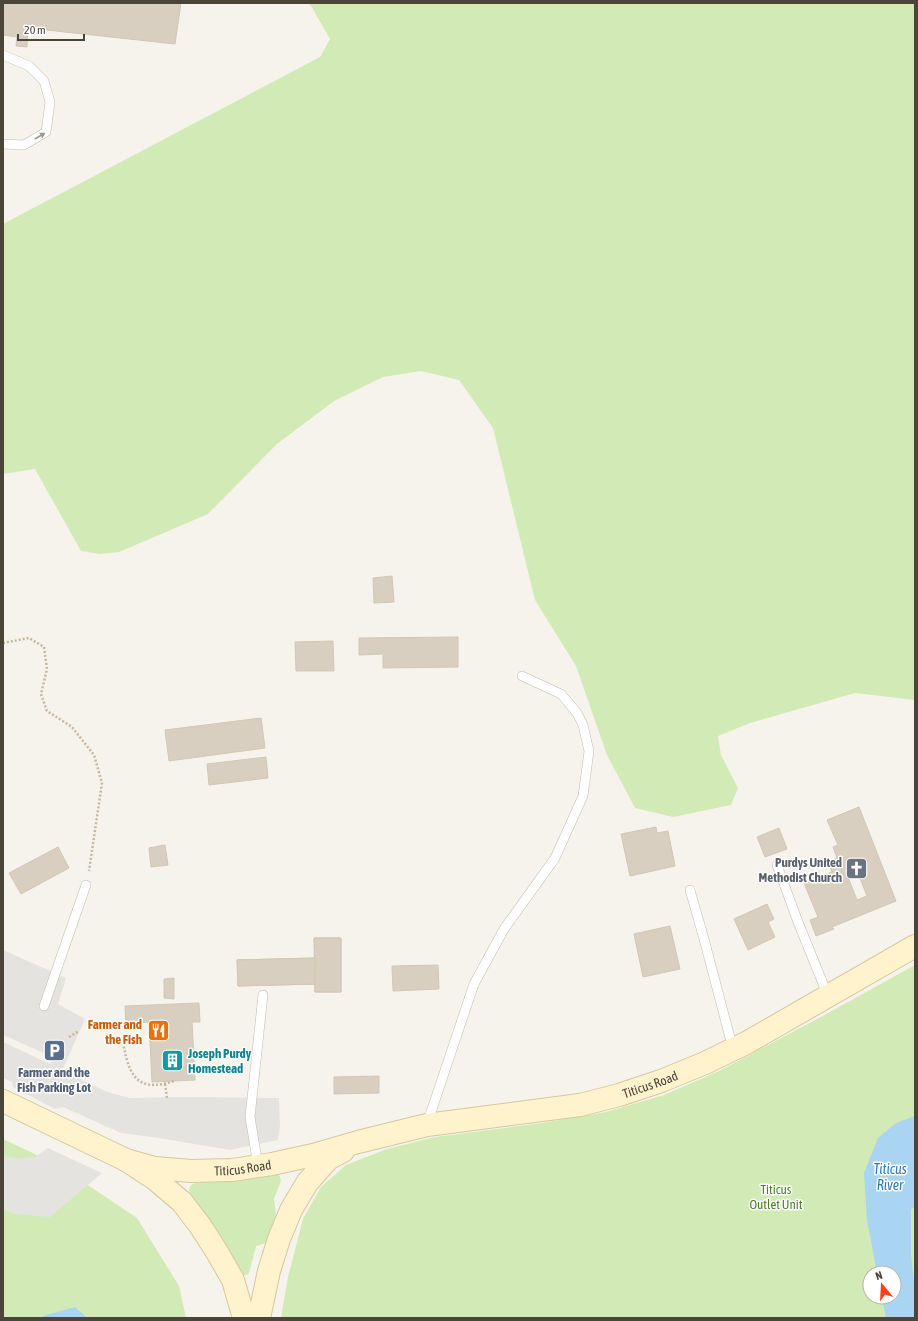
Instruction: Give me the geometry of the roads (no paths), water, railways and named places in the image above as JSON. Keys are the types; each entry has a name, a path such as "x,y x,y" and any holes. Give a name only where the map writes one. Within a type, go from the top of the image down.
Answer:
{"main road":[{"name":"Titicus Road","path":"126,1160 155,1168 191,1171 232,1170 313,1155 427,1125 580,1105 619,1095 661,1081 705,1063 748,1042 915,946"},
{"path":"3,1101 126,1160 155,1179 182,1202 201,1227 233,1280 244,1318"},
{"name":"Titicus Road","path":"259,1318 269,1271 290,1210 307,1183 328,1159 358,1142"}],"lane":[{"path":"3,55 29,66 44,81 50,102 46,132 24,145 3,144"},
{"path":"427,1125 474,984 504,929 555,858 583,796 589,751 583,725 577,713 561,694 522,676"},
{"path":"777,865 828,996"},
{"path":"44,1006 86,886"},
{"path":"690,890 733,1049"},
{"path":"258,1166 250,1117 263,996"}],"water":[{"name":"Titicus River","path":"915,1116 915,1207 911,1209 911,1255 915,1291 915,1318 886,1318 884,1305 902,1305 902,1265 875,1265 867,1220 864,1173 878,1138 896,1123"},
{"path":"75,1307 87,1318 40,1318 43,1316"}],"place":[{"name":"Purdys United Methodist Church","path":"857,869"},
{"name":"Farmer and the Fish","path":"158,1031"},
{"name":"Farmer and the Fish Parking Lot","path":"54,1050"},
{"name":"Joseph Purdy Homestead","path":"172,1060"}],"park label":[{"name":"Titicus Outlet Unit","path":"776,1196"}]}
